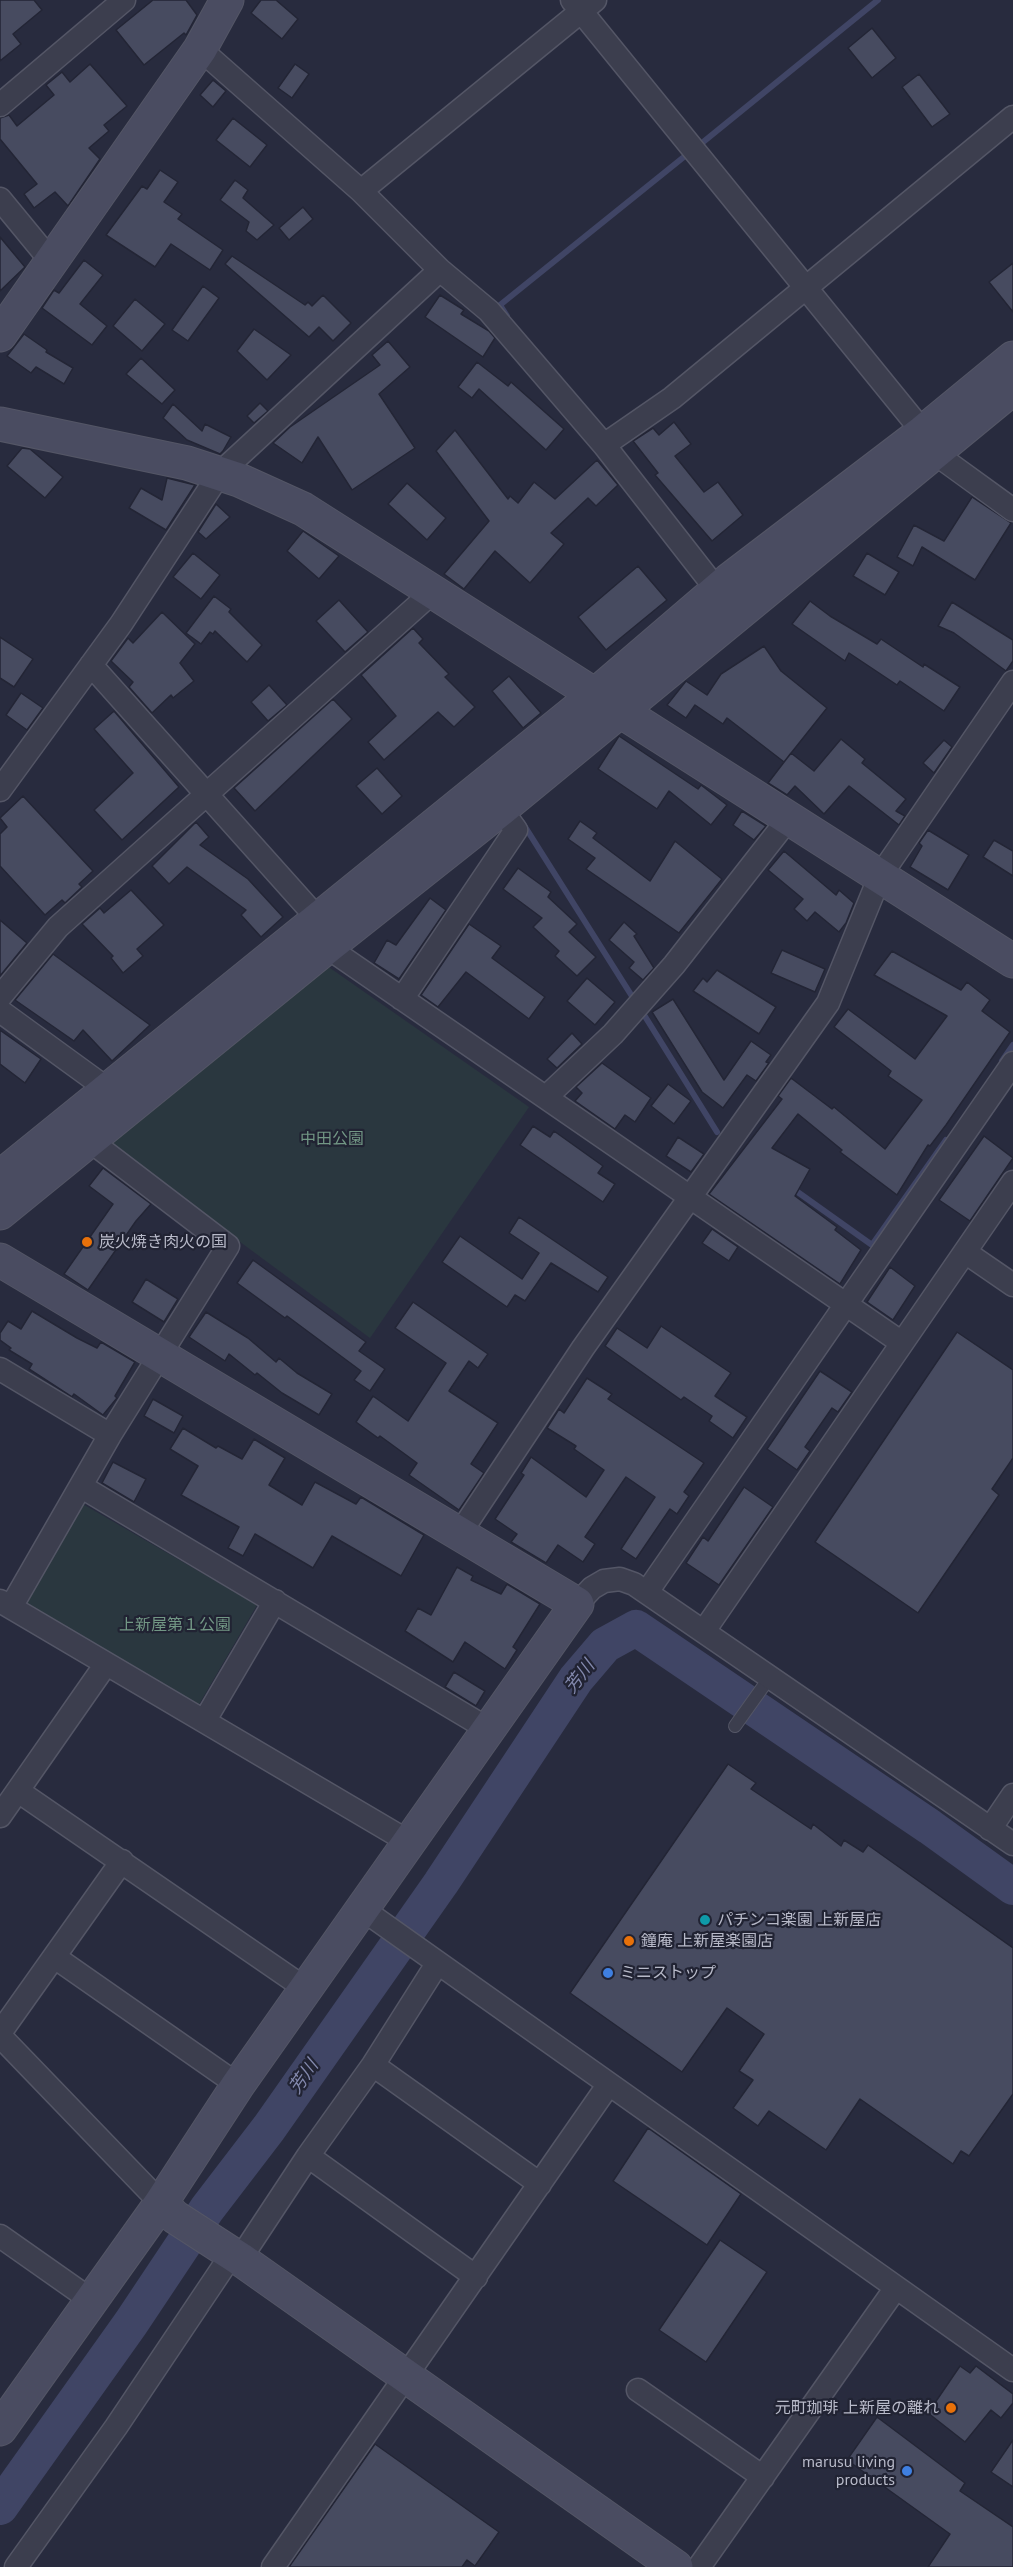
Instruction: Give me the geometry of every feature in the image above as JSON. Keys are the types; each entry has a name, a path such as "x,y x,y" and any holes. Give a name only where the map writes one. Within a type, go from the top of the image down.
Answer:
{"street":[{"path":"0,105 124,0"},
{"path":"0,335 200,49 227,0"},
{"path":"361,191 583,4 928,442 1013,510"},
{"path":"200,49 361,191 440,270 489,311 604,445 717,590"},
{"path":"604,445 672,398 1013,117"},
{"path":"0,198 51,261"},
{"path":"0,790 92,665 220,473 440,270"},
{"path":"0,1213 89,1140 323,933 928,442 1013,358"},
{"path":"0,1177 110,1091 323,933 501,809 717,590 928,442 1013,388"},
{"path":"0,424 153,455 220,473 303,509 1013,961"},
{"path":"0,997 58,927 434,591"},
{"path":"92,665 206,794 323,933 402,999 902,1343"},
{"path":"460,1533 583,1348 828,1003 880,876 1013,682"},
{"path":"402,999 516,830 501,809"},
{"path":"546,1097 629,1016 674,965 789,818"},
{"path":"0,1011 110,1091"},
{"path":"647,1592 845,1302 1013,1063"},
{"path":"89,1140 228,1246 159,1354 110,1435 82,1487 4,1606 205,1720 409,1842"},
{"path":"704,1630 1013,1182"},
{"path":"965,1252 1013,1285"},
{"path":"0,1260 577,1604"},
{"path":"0,1369 110,1435"},
{"path":"82,1487 488,1729"},
{"path":"4,2414 91,2300 168,2210 238,2085 306,1989 368,1914 409,1842 577,1604 592,1588 613,1579 626,1581 647,1592 704,1630 766,1681 1013,1844"},
{"path":"205,1720 275,1601"},
{"path":"0,1816 106,1664"},
{"path":"18,1791 306,1989"},
{"path":"990,1828 1013,1795"},
{"path":"122,1862 0,2035 168,2210 676,2567"},
{"path":"368,1914 895,2289 1013,2370"},
{"path":"56,1958 238,2085"},
{"path":"16,2567 116,2427 232,2254 308,2156 373,2065 430,1959"},
{"path":"373,2065 540,2184"},
{"path":"273,2567 609,2084"},
{"path":"308,2156 476,2277"},
{"path":"0,2236 91,2300"},
{"path":"699,2567 895,2289"},
{"path":"638,2390 763,2477"}],"lane":[{"path":"735,1726 766,1681"}],"green space":[{"name":"中田公園","path":"320,961 529,1107 370,1338 101,1139"},
{"name":"上新屋第１公園","path":"81,1503 257,1605 198,1706 23,1604"}],"building":[{"path":"0,0 34,0 42,10 13,34 21,44 0,61"},
{"path":"153,0 186,0 197,15 186,35 184,33 144,65 116,30"},
{"path":"261,0 276,0 298,19 282,39 251,13"},
{"path":"872,28 896,58 872,78 848,48"},
{"path":"90,64 127,106 104,125 109,131 89,148 100,159 68,206 55,192 34,208 24,194 37,184 0,139 0,118 9,115 17,126 54,95 46,85 62,72 70,82"},
{"path":"295,64 309,74 292,98 278,88"},
{"path":"919,74 950,114 932,127 902,87"},
{"path":"213,80 226,91 213,107 200,95"},
{"path":"233,118 267,145 250,167 216,140"},
{"path":"160,170 178,182 164,202 182,214 178,219 223,250 210,270 171,244 155,267 106,235 142,186 147,189"},
{"path":"235,180 248,190 243,198 274,225 257,240 246,231 249,222 220,200"},
{"path":"303,207 313,219 289,240 279,228"},
{"path":"0,237 25,267 0,291"},
{"path":"232,256 305,305 308,302 312,306 323,295 351,323 333,341 319,327 309,337 225,264"},
{"path":"84,260 103,275 80,304 107,326 92,345 42,308 54,290 59,293"},
{"path":"1013,263 1013,312 989,282"},
{"path":"203,286 219,298 188,341 172,330"},
{"path":"440,295 464,310 461,314 489,331 495,338 483,357 425,317"},
{"path":"135,299 165,324 142,351 113,326"},
{"path":"254,329 291,355 267,380 237,351"},
{"path":"24,334 47,350 46,352 73,368 64,384 36,367 31,373 7,356"},
{"path":"388,341 410,367 379,394 415,448 352,490 318,437 302,463 273,443 290,427 380,365 372,355"},
{"path":"141,358 175,390 162,404 126,374"},
{"path":"477,362 508,386 511,382 564,429 546,450 479,389 472,398 458,387"},
{"path":"260,403 268,411 254,423 247,416"},
{"path":"173,404 202,431 205,424 231,437 220,454 187,440 163,418"},
{"path":"674,422 691,444 675,456 704,492 718,482 743,515 712,541 655,475 658,473 633,441 653,428 659,435"},
{"path":"455,430 508,499 510,496 518,503 534,482 555,499 597,460 618,485 596,506 588,498 551,533 564,544 530,583 495,551 464,589 444,574 489,521 436,451"},
{"path":"22,448 30,449 63,477 45,498 7,466"},
{"path":"167,478 195,485 166,530 129,508 141,488 162,500"},
{"path":"407,483 446,518 427,540 388,504"},
{"path":"972,497 1011,523 975,580 922,547 913,566 897,557 914,525 944,541"},
{"path":"216,504 230,517 206,539 198,532"},
{"path":"303,531 339,556 319,579 287,551"},
{"path":"193,553 220,575 201,599 173,577"},
{"path":"867,553 899,572 885,595 853,576"},
{"path":"638,566 667,600 606,650 578,617"},
{"path":"214,596 231,609 229,612 262,645 247,662 215,631 213,634 210,632 201,644 186,633"},
{"path":"339,600 368,632 345,652 316,621"},
{"path":"810,601 830,616 877,644 881,639 923,667 924,664 960,687 944,711 900,681 897,685 849,653 845,661 792,624"},
{"path":"952,602 1013,640 1013,661 1006,671 954,633 938,626"},
{"path":"162,612 195,644 180,663 194,681 173,698 171,695 152,713 129,687 133,682 111,661 128,638 133,643"},
{"path":"413,628 423,639 419,643 449,674 445,677 475,707 454,727 438,712 384,760 368,742 396,716 361,675"},
{"path":"0,637 33,659 14,687 0,678"},
{"path":"764,646 781,671 827,708 784,762 727,718 723,724 695,705 686,718 667,705 686,681 707,695 721,674"},
{"path":"509,676 541,713 523,728 492,691"},
{"path":"269,685 287,705 268,721 251,702"},
{"path":"21,693 43,708 27,730 6,715"},
{"path":"333,699 352,719 255,811 234,788"},
{"path":"114,711 179,787 122,840 94,810 133,773 94,729"},
{"path":"619,736 698,789 701,785 727,805 711,825 669,791 657,809 598,769"},
{"path":"841,739 865,759 862,763 906,799 896,811 905,816 899,825 849,786 824,814 795,786 787,795 768,783 791,753 814,771"},
{"path":"944,740 952,747 934,773 923,763"},
{"path":"377,768 402,796 382,814 356,786"},
{"path":"23,796 93,871 79,884 82,887 65,903 62,900 45,915 0,866 0,834 7,827 0,818"},
{"path":"742,811 766,826 754,840 733,825"},
{"path":"580,821 597,833 593,838 650,881 675,841 722,879 679,933 586,869 595,858 568,839"},
{"path":"196,822 209,837 200,845 248,879 283,917 261,937 241,915 246,910 187,867 169,884 152,866"},
{"path":"928,830 969,855 948,890 910,867 922,846 919,843"},
{"path":"994,840 1013,851 1013,876 983,857"},
{"path":"784,851 836,895 839,890 854,903 846,923 839,932 815,912 807,921 794,909 803,899 768,870"},
{"path":"518,868 551,892 548,897 577,924 569,932 596,957 577,976 555,956 559,951 533,927 542,918 503,889"},
{"path":"131,890 164,925 137,949 143,956 123,973 111,958 113,956 82,924 100,908 104,913"},
{"path":"430,898 446,910 399,979 374,963 387,940 396,945"},
{"path":"0,920 27,943 0,976"},
{"path":"624,922 637,934 634,936 654,968 643,980 629,968 634,962 609,940"},
{"path":"469,924 501,946 492,958 545,997 529,1019 466,972 438,1007 421,995"},
{"path":"782,950 825,969 815,992 771,973"},
{"path":"892,951 961,990 967,982 990,1000 982,1011 1010,1032 946,1125 930,1146 928,1145 897,1195 840,1152 842,1150 798,1114 772,1148 810,1169 795,1196 837,1227 835,1230 861,1250 840,1284 709,1194 782,1099 778,1096 791,1078 832,1109 834,1107 885,1149 922,1100 888,1076 891,1071 834,1027 848,1009 915,1059 947,1016 874,975"},
{"path":"53,954 150,1025 112,1061 83,1030 74,1041 15,1000"},
{"path":"717,970 776,1007 759,1034 693,991 703,978 707,982"},
{"path":"587,978 615,1002 595,1025 567,1001"},
{"path":"673,999 724,1080 751,1041 771,1055 766,1062 769,1063 756,1081 747,1075 723,1108 702,1092 652,1012"},
{"path":"0,1030 41,1059 25,1083 0,1064"},
{"path":"572,1033 582,1044 557,1068 547,1059"},
{"path":"602,1063 651,1098 635,1122 625,1115 615,1129 575,1101 582,1093 576,1087"},
{"path":"668,1084 691,1101 674,1124 651,1106"},
{"path":"533,1126 550,1137 554,1131 603,1166 598,1173 615,1184 603,1202 520,1145"},
{"path":"984,1136 1013,1158 970,1221 939,1200"},
{"path":"678,1137 704,1154 691,1172 666,1156"},
{"path":"103,1168 151,1204 136,1221 88,1290 64,1274 113,1204 89,1186"},
{"path":"519,1217 608,1277 598,1292 551,1263 525,1301 515,1295 507,1307 442,1262 460,1236 522,1279 539,1253 509,1233"},
{"path":"712,1229 738,1247 729,1261 702,1243"},
{"path":"253,1260 366,1342 359,1351 385,1369 370,1391 354,1380 361,1371 287,1316 285,1318 237,1283"},
{"path":"890,1267 915,1286 893,1320 867,1302"},
{"path":"146,1279 178,1299 164,1322 132,1302"},
{"path":"413,1302 488,1354 478,1368 469,1361 449,1391 498,1423 471,1464 484,1473 459,1510 409,1475 417,1463 356,1422 373,1396 408,1421 446,1363 395,1328"},
{"path":"32,1311 97,1348 101,1342 135,1362 115,1396 117,1398 103,1415 74,1394 72,1397 29,1369 32,1364 9,1350 11,1348 0,1340 0,1333 8,1321 21,1329"},
{"path":"206,1312 248,1338 276,1362 279,1358 297,1373 332,1394 319,1415 282,1393 257,1373 255,1375 229,1354 225,1361 189,1337"},
{"path":"661,1326 731,1373 715,1396 747,1417 733,1438 709,1421 712,1416 684,1397 681,1400 605,1346 617,1328 647,1348"},
{"path":"957,1332 1013,1370 1013,1458 992,1489 999,1495 918,1613 815,1542"},
{"path":"820,1371 852,1392 838,1412 832,1408 805,1447 810,1451 797,1470 767,1449"},
{"path":"587,1378 612,1394 608,1399 704,1463 684,1492 689,1496 677,1514 670,1509 636,1559 621,1549 655,1497 626,1477 585,1537 595,1544 583,1562 558,1545 546,1563 511,1542 517,1534 495,1519 524,1475 521,1473 531,1457 586,1497 604,1470 574,1449 576,1446 547,1428 559,1409 564,1413"},
{"path":"153,1399 183,1416 174,1433 144,1416"},
{"path":"183,1428 216,1448 218,1446 242,1459 254,1439 285,1458 269,1485 302,1505 315,1482 356,1504 361,1497 424,1535 401,1576 332,1536 313,1568 255,1534 243,1556 228,1548 239,1527 181,1495 198,1466 170,1449"},
{"path":"113,1462 146,1479 134,1502 102,1483"},
{"path":"744,1487 773,1507 719,1585 686,1563 703,1537 708,1541"},
{"path":"457,1567 473,1576 471,1580 501,1594 507,1584 540,1604 513,1647 517,1650 505,1669 465,1642 453,1662 405,1631 418,1608 431,1615"},
{"path":"454,1672 485,1691 476,1706 445,1687"},
{"path":"728,1764 756,1783 751,1789 811,1829 813,1824 841,1846 844,1840 863,1852 868,1845 1013,1948 1013,2094 969,2156 961,2151 953,2164 860,2099 826,2150 769,2111 758,2126 733,2108 753,2080 739,2071 764,2034 727,2008 682,2072 570,1993"},
{"path":"648,2128 741,2194 707,2245 613,2181"},
{"path":"720,2240 767,2272 706,2362 659,2330"},
{"name":"元町珈琲 上新屋の離れ","path":"960,2366 970,2373 976,2366 1013,2394 1013,2403 1001,2418 991,2410 965,2442 928,2413"},
{"path":"877,2417 965,2483 960,2491 1013,2527 1013,2567 928,2567 950,2534 847,2460"},
{"path":"1013,2440 1013,2487 991,2472"},
{"path":"375,2444 499,2532 475,2566 467,2560 462,2567 289,2567"}],"waterway":[{"path":"697,147 878,0"},
{"path":"507,316 500,305 690,152"},
{"path":"522,822 635,1001"},
{"path":"641,1010 717,1132"},
{"path":"1002,1061 1013,1045"},
{"path":"792,1188 872,1245 946,1140"},
{"name":"芳川","path":"0,2507 131,2323 207,2209 269,2128 441,1883 576,1679 605,1645 636,1628 930,1827 1013,1887"}],"place":[{"name":"炭火焼き肉火の国","path":"87,1242"},
{"name":"パチンコ楽園 上新屋店","path":"705,1920"},
{"name":"鐘庵 上新屋楽園店","path":"629,1941"},
{"name":"ミニストップ","path":"608,1973"},
{"name":"元町珈琲 上新屋の離れ","path":"951,2408"},
{"name":"marusu living products","path":"907,2471"}]}
